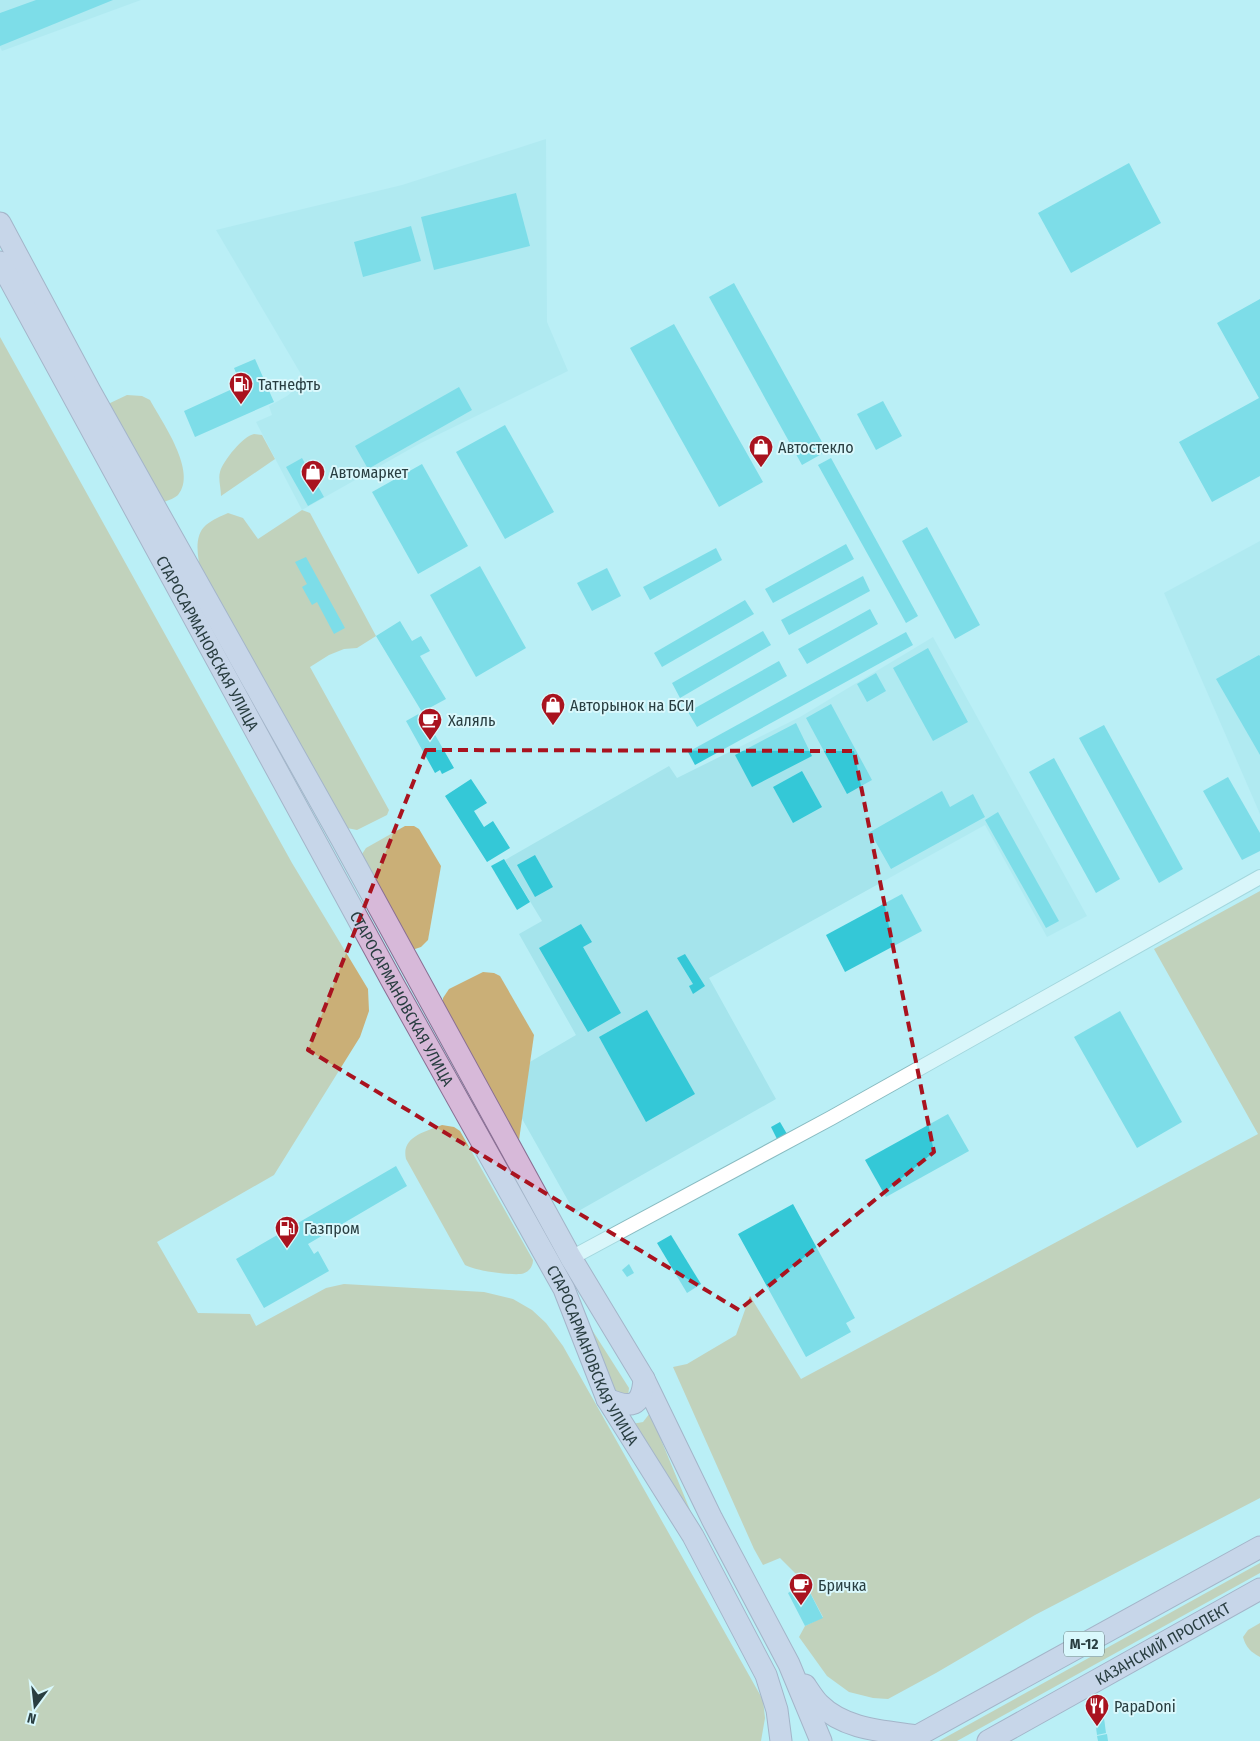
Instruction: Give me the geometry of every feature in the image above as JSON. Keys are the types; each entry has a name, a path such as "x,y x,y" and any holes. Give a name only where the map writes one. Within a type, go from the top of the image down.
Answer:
{"main road":[{"name":"СТАРОСАРМАНОВСКАЯ УЛИЦА","path":"0,223 90,391 342,840 571,1258 644,1379 712,1519 788,1664"},
{"name":"СТАРОСАРМАНОВСКАЯ УЛИЦА","path":"0,262 394,985 564,1289 607,1399 693,1536 766,1675 778,1710 781,1741"},
{"path":"607,1399 628,1406 635,1404 643,1393 644,1379"},
{"name":"М-12","path":"913,1738 1260,1547"},
{"name":"КАЗАНСКИЙ ПРОСПЕКТ","path":"988,1741 1260,1590"},
{"path":"788,1664 819,1704 843,1721 872,1730 913,1738"},
{"path":"788,1664 821,1741"}],"street":[{"path":"571,1258 831,1118 1260,877"}],"highlighted area":[{"path":"426,750 854,751 934,1152 739,1310 308,1050"}],"shaded area":[{"path":"0,0 141,0 2,51 0,47"},
{"path":"546,139 547,322 568,371 419,444 302,510 256,422 272,415 269,406 287,396 305,381 216,230 402,185"},
{"path":"0,337 292,863 368,989 369,1011 360,1037 274,1175 157,1242 198,1313 250,1314 256,1326 326,1288 344,1284 484,1292 513,1299 532,1310 546,1323 563,1346 763,1700 765,1718 761,1741 0,1741"},
{"path":"127,395 142,396 150,400 176,447 181,461 184,474 183,485 178,495 164,502 106,405"},
{"path":"254,434 262,435 275,459 221,496 219,477 222,467 239,444"},
{"path":"302,510 310,513 376,636 357,648 344,649 329,655 310,667 389,810 387,815 357,830 347,828 201,572 198,547 199,535 211,521 228,513 243,518 258,539"},
{"path":"1260,541 1260,814 1164,593"},
{"path":"933,637 1087,916 1047,937 985,825 709,978 776,1099 575,1213 516,1108 523,1066 576,1035 519,934 542,921 505,860 669,766 677,778 800,717"},
{"path":"405,826 414,826 419,829 441,866 428,940 421,947 412,950 360,862 366,848"},
{"path":"1260,891 1260,1498 1035,1615 888,1699 873,1698 849,1692 827,1676 799,1637 805,1626 823,1617 805,1583 780,1558 763,1565 754,1549 673,1367 687,1364 736,1335 750,1296 801,1379 1258,1134 1154,949"},
{"path":"483,972 494,973 500,976 534,1035 519,1140 443,1005 443,998 449,989"},
{"path":"442,1125 454,1127 460,1131 533,1260 528,1271 521,1274 500,1273 465,1265 406,1159 405,1152 410,1140 421,1133"},
{"path":"573,1300 629,1388 628,1396 616,1396"},
{"path":"650,1413 695,1522 632,1424 643,1422"},
{"path":"1260,1563 1260,1573 957,1741 939,1741"},
{"path":"1260,1623 1260,1657 1249,1649 1243,1637 1248,1630"}],"building":[{"path":"36,0 113,0 0,46 0,13"},
{"path":"1129,163 1161,223 1071,273 1038,213"},
{"path":"516,193 530,246 434,270 421,217"},
{"path":"411,226 421,261 363,277 354,242"},
{"path":"734,283 827,451 802,465 709,297"},
{"path":"1260,299 1260,476 1212,502 1179,442 1259,398 1217,323"},
{"path":"674,324 763,482 719,507 630,348"},
{"path":"255,359 274,402 195,437 184,411 241,385 234,368"},
{"path":"459,387 472,410 368,469 355,446"},
{"path":"883,401 902,436 876,450 857,414"},
{"path":"505,425 554,512 505,539 456,452"},
{"path":"302,458 324,497 308,506 286,467"},
{"path":"831,458 918,616 906,623 818,465"},
{"path":"422,464 468,546 418,574 372,492"},
{"path":"927,527 980,625 955,639 902,541"},
{"path":"846,544 854,559 773,603 765,589"},
{"path":"716,548 722,560 650,600 643,587"},
{"path":"306,557 345,628 334,634 317,602 312,605 302,587 307,584 295,562"},
{"path":"480,566 526,648 476,677 430,595"},
{"path":"607,568 621,596 592,611 577,583"},
{"path":"863,576 870,591 789,635 781,620"},
{"path":"745,600 754,614 662,667 654,653"},
{"path":"870,609 878,624 807,664 798,649"},
{"path":"400,621 412,641 421,636 430,651 420,656 446,699 422,712 376,636"},
{"path":"763,631 771,645 680,698 672,683"},
{"path":"906,632 913,645 695,765 688,752"},
{"path":"928,648 968,722 933,741 893,668"},
{"path":"1260,656 1260,755 1216,679"},
{"path":"779,661 787,676 697,727 688,712"},
{"path":"876,673 886,691 867,702 857,684"},
{"path":"831,704 872,780 847,794 806,718"},
{"path":"422,712 454,768 442,774 440,770 435,773 406,721"},
{"path":"796,723 812,756 752,787 735,755"},
{"path":"1104,725 1183,869 1159,883 1079,738"},
{"path":"1054,758 1120,879 1096,893 1029,772"},
{"path":"802,771 822,807 793,823 773,787"},
{"path":"1228,777 1260,833 1260,851 1242,860 1203,791"},
{"path":"471,779 487,803 474,811 484,827 493,821 510,848 487,862 445,796"},
{"path":"942,791 950,807 973,794 985,817 891,869 870,832"},
{"path":"998,812 1059,921 1046,928 985,820"},
{"path":"535,855 553,887 535,897 517,865"},
{"path":"504,859 530,902 517,910 491,866"},
{"path":"902,894 922,931 845,972 826,935"},
{"path":"581,924 592,942 583,947 621,1013 588,1032 539,948"},
{"path":"685,954 705,986 693,994 689,986 693,984 677,958"},
{"path":"647,1010 695,1094 646,1122 599,1037"},
{"path":"1120,1011 1182,1122 1137,1148 1074,1037"},
{"path":"948,1114 969,1151 886,1197 865,1160"},
{"path":"780,1122 787,1134 777,1139 771,1127"},
{"path":"396,1166 407,1186 308,1244 314,1254 318,1251 329,1271 264,1308 236,1259"},
{"path":"793,1204 855,1318 846,1323 851,1332 806,1357 738,1234"},
{"path":"671,1235 701,1284 687,1293 657,1243"},
{"path":"629,1264 634,1273 627,1277 622,1270"},
{"path":"805,1583 823,1618 805,1626 788,1593"},
{"path":"1104,1718 1106,1733 1097,1735 1095,1720"},
{"path":"1107,1734 1108,1741 1098,1741 1097,1736"}],"place":[{"name":"Татнефть","path":"241,405"},
{"name":"Автостекло","path":"761,468"},
{"name":"Автомаркет","path":"313,493"},
{"name":"Авторынок на БСИ","path":"553,726"},
{"name":"Халяль","path":"430,741"},
{"name":"Газпром","path":"287,1249"},
{"name":"Бричка","path":"801,1606"},
{"name":"PapaDoni","path":"1097,1727"}]}
